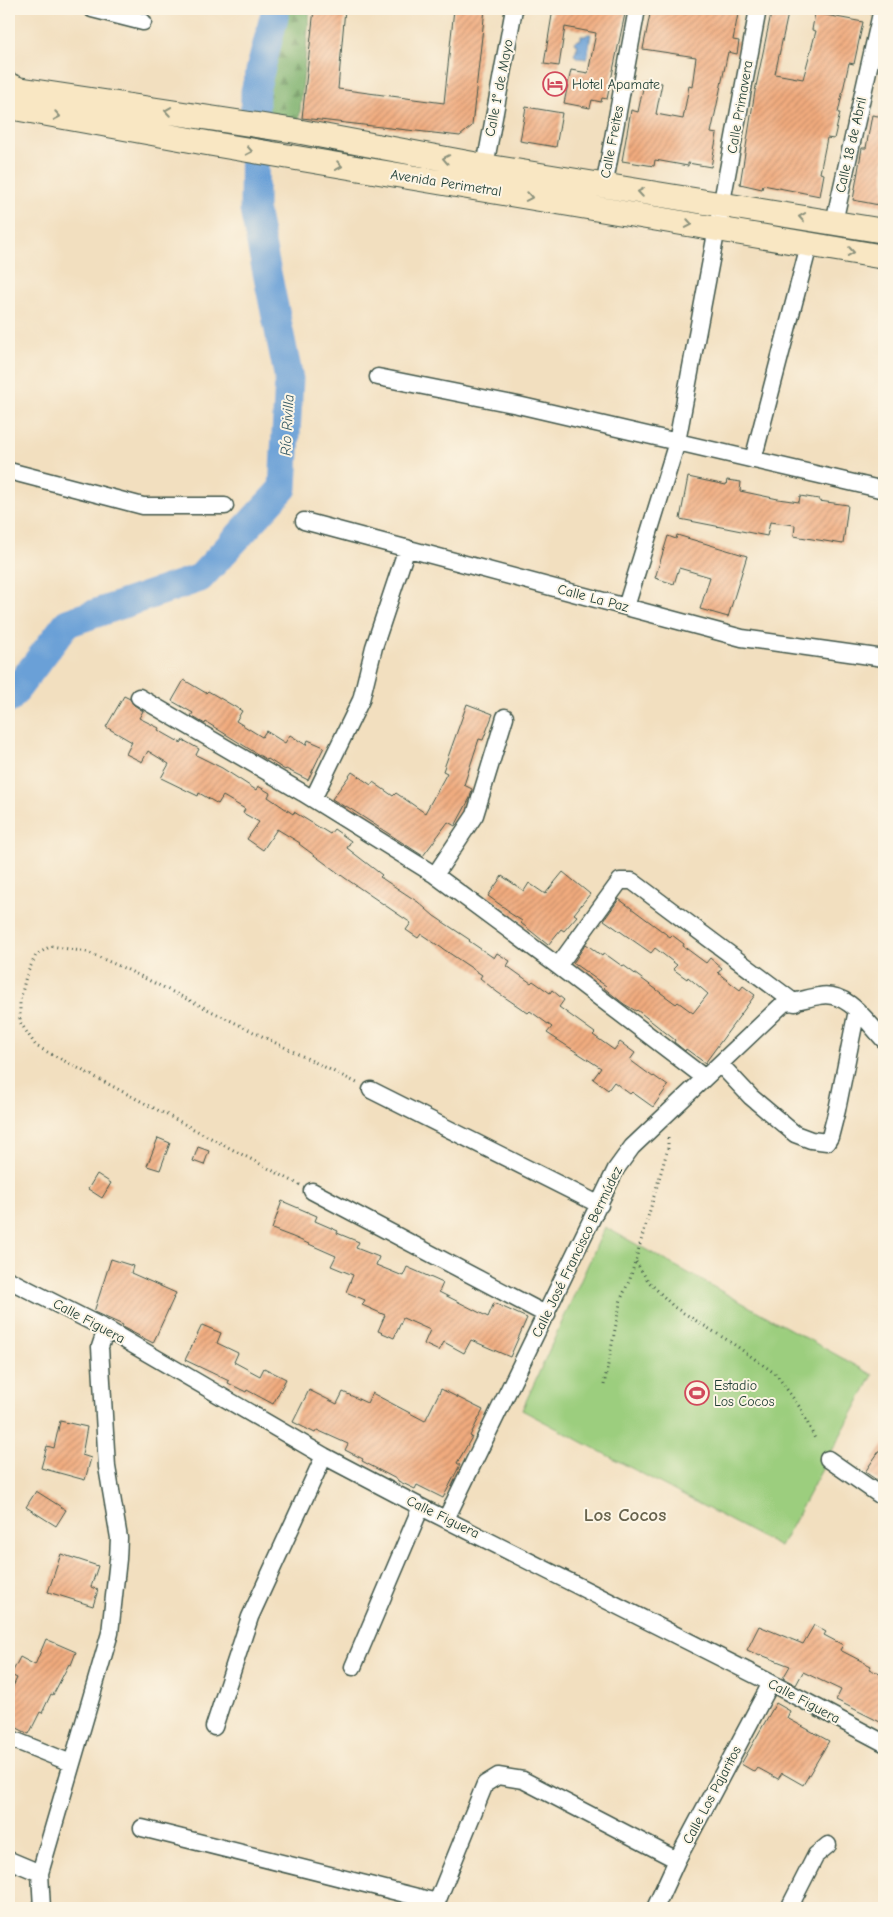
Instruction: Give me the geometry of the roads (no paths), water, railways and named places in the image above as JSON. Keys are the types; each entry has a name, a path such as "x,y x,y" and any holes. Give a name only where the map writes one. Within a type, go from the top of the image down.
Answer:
{"main road":[{"name":"Avenida Perimetral","path":"9,85 18,89 296,131 483,178 717,229 884,257"},
{"name":"Avenida Perimetral","path":"9,107 291,158 483,178 604,187 884,231"}],"street":[{"path":"92,9 143,22"},
{"name":"Calle 1° de Mayo","path":"483,178 514,9"},
{"name":"Calle Freites","path":"604,187 637,9"},
{"name":"Calle Primavera","path":"626,607 677,442 758,9"},
{"name":"Calle 18 de Abril","path":"834,222 882,9"},
{"path":"753,460 809,245"},
{"path":"378,377 518,405 884,490"},
{"path":"9,471 143,506 225,506"},
{"name":"Calle La Paz","path":"304,520 742,638 884,658"},
{"path":"312,799 361,700 374,647 407,548"},
{"path":"140,697 312,799 435,876 558,966 705,1078"},
{"path":"435,876 474,815 505,717"},
{"path":"558,966 620,880 626,880 632,881 795,1003"},
{"name":"Calle José Francisco Bermúdez","path":"446,1519 600,1206 616,1169 632,1148 784,1003 795,1003 820,995 837,995 857,1010 884,1040"},
{"path":"720,1064 751,1097 795,1134 811,1140 827,1142 837,1110 857,1010"},
{"path":"371,1090 600,1206"},
{"path":"312,1191 547,1315"},
{"name":"Calle Figuera","path":"9,1280 106,1329 324,1456 421,1507 771,1683 884,1743"},
{"path":"42,1908 40,1873 110,1633 119,1538 107,1467 100,1356 100,1347 106,1329"},
{"path":"214,1727 250,1616 324,1456"},
{"path":"828,1459 884,1498"},
{"path":"353,1667 421,1507"},
{"name":"Calle Los Pajaritos","path":"655,1908 677,1860 771,1683"},
{"path":"9,1738 71,1763"},
{"path":"142,1828 438,1902 485,1784 498,1776 523,1780 677,1860"},
{"path":"789,1908 816,1855 828,1846"},
{"path":"9,1860 40,1873"}],"water":[{"path":"591,34 587,59 578,58 574,55 578,45 574,43 581,39 581,36"}],"waterway":[{"name":"Río Rivilla","path":"9,699 67,623 200,578 283,488 289,379 254,210 255,91 276,9"}],"place":[{"name":"Hotel Apamate","path":"555,84"},
{"name":"Estadio Los Cocos","path":"697,1393"}],"district":[{"name":"Los Cocos","path":"625,1515"}]}
